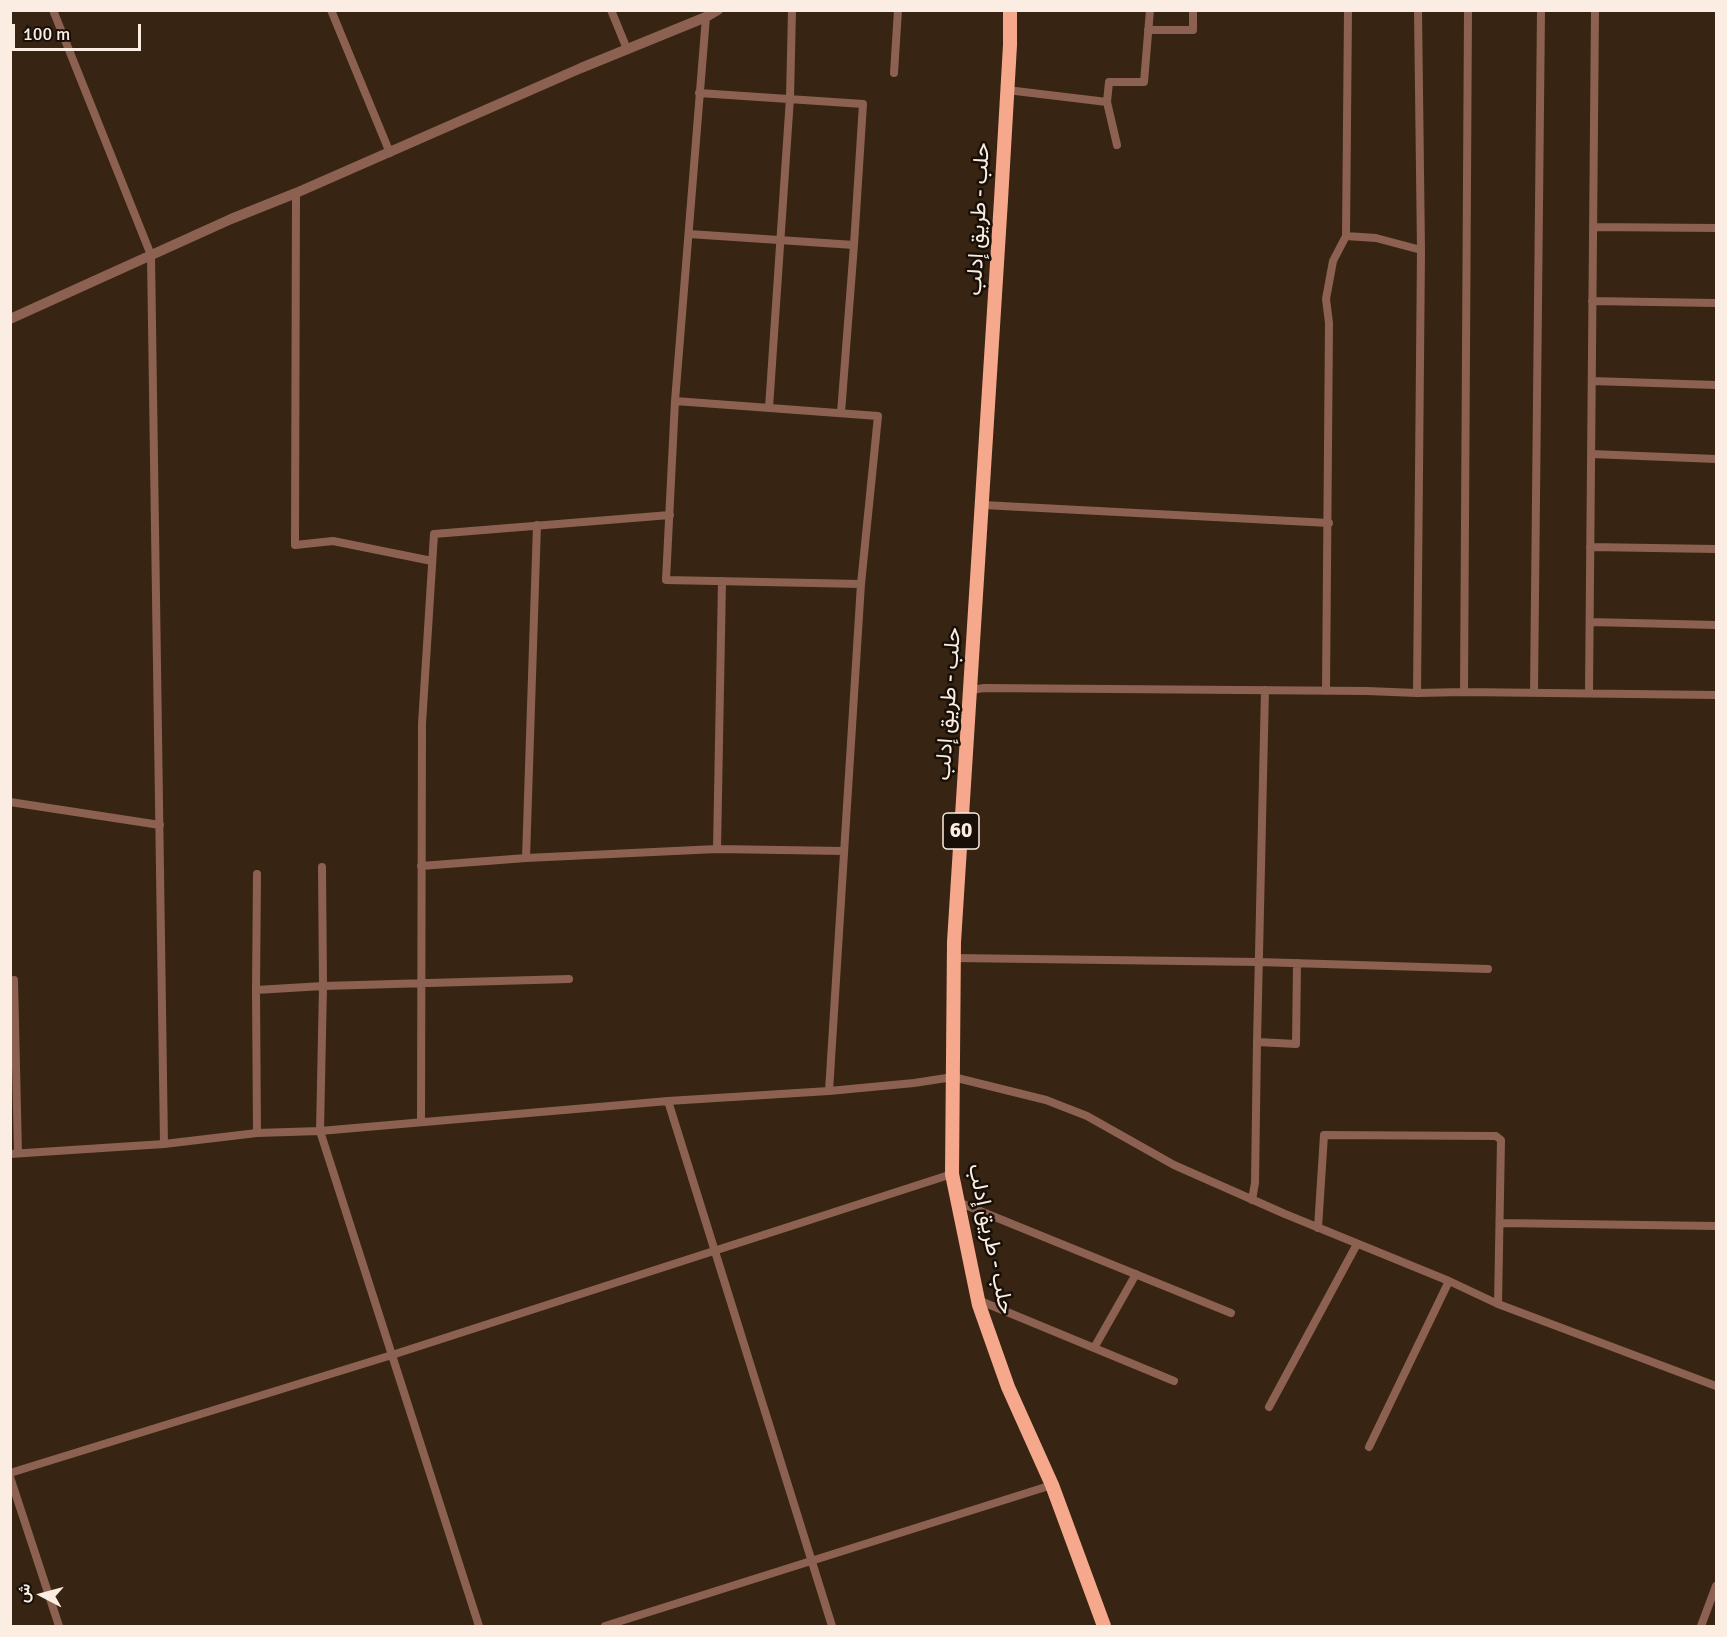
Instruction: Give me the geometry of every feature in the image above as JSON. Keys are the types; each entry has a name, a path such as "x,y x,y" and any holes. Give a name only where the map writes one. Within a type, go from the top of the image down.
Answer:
{"highway":[{"name":"حلب - طريق إدلب","path":"1010,10 983,506 954,958 952,1174 978,1300 1008,1387 1052,1485 1104,1626"}],"street":[{"path":"54,10 151,255 164,1144"},
{"path":"331,10 390,153"},
{"path":"611,10 627,49"},
{"path":"10,319 231,219 296,194 718,10"},
{"path":"769,408 790,98 792,10"},
{"path":"894,73 898,10"},
{"path":"1117,145 1107,102 1109,82 1144,82 1150,10"},
{"path":"1148,30 1193,30 1193,10"},
{"path":"1326,691 1329,323 1326,299 1333,261 1346,236 1348,10"},
{"path":"1417,693 1421,250 1418,10"},
{"path":"1464,692 1468,10"},
{"path":"1534,693 1540,10"},
{"path":"1589,693 1595,10"},
{"path":"706,17 675,401 666,580 861,584"},
{"path":"1007,90 1107,102"},
{"path":"699,93 863,104 841,413"},
{"path":"296,194 295,545 333,541 432,561"},
{"path":"1593,227 1716,228"},
{"path":"689,234 854,244"},
{"path":"1346,236 1376,238 1421,250"},
{"path":"1592,301 1716,303"},
{"path":"1592,381 1716,385"},
{"path":"675,401 878,416 861,584 829,1091"},
{"path":"1591,454 1716,459"},
{"path":"983,506 1329,523"},
{"path":"421,1122 422,724 434,534 670,515"},
{"path":"526,858 537,525"},
{"path":"1590,547 1716,549"},
{"path":"717,849 722,581"},
{"path":"1590,622 1716,625"},
{"path":"971,690 984,688 1716,695"},
{"path":"1252,1200 1255,1183 1265,690"},
{"path":"10,802 160,825"},
{"path":"422,866 526,858 717,849 844,851"},
{"path":"322,867 323,986 320,1131 479,1626"},
{"path":"257,874 257,1133"},
{"path":"954,958 1259,962 1488,969"},
{"path":"1257,1042 1296,1044 1297,963"},
{"path":"256,990 569,979"},
{"path":"14,980 14,1153 164,1144 257,1133 320,1131 668,1101 829,1091 953,1077 1047,1100 1087,1116 1174,1165 1252,1200 1449,1281 1498,1304 1716,1386"},
{"path":"668,1101 832,1626"},
{"path":"1318,1228 1323,1135 1496,1136 1501,1140 1498,1304"},
{"path":"59,1626 10,1475 392,1355 952,1174"},
{"path":"958,1202 1231,1313"},
{"path":"1500,1223 1716,1226"},
{"path":"1269,1407 1356,1244"},
{"path":"1094,1348 1136,1274"},
{"path":"1369,1447 1449,1281"},
{"path":"978,1300 1174,1381"},
{"path":"605,1626 1052,1485"},
{"path":"1701,1626 1716,1586"}]}
